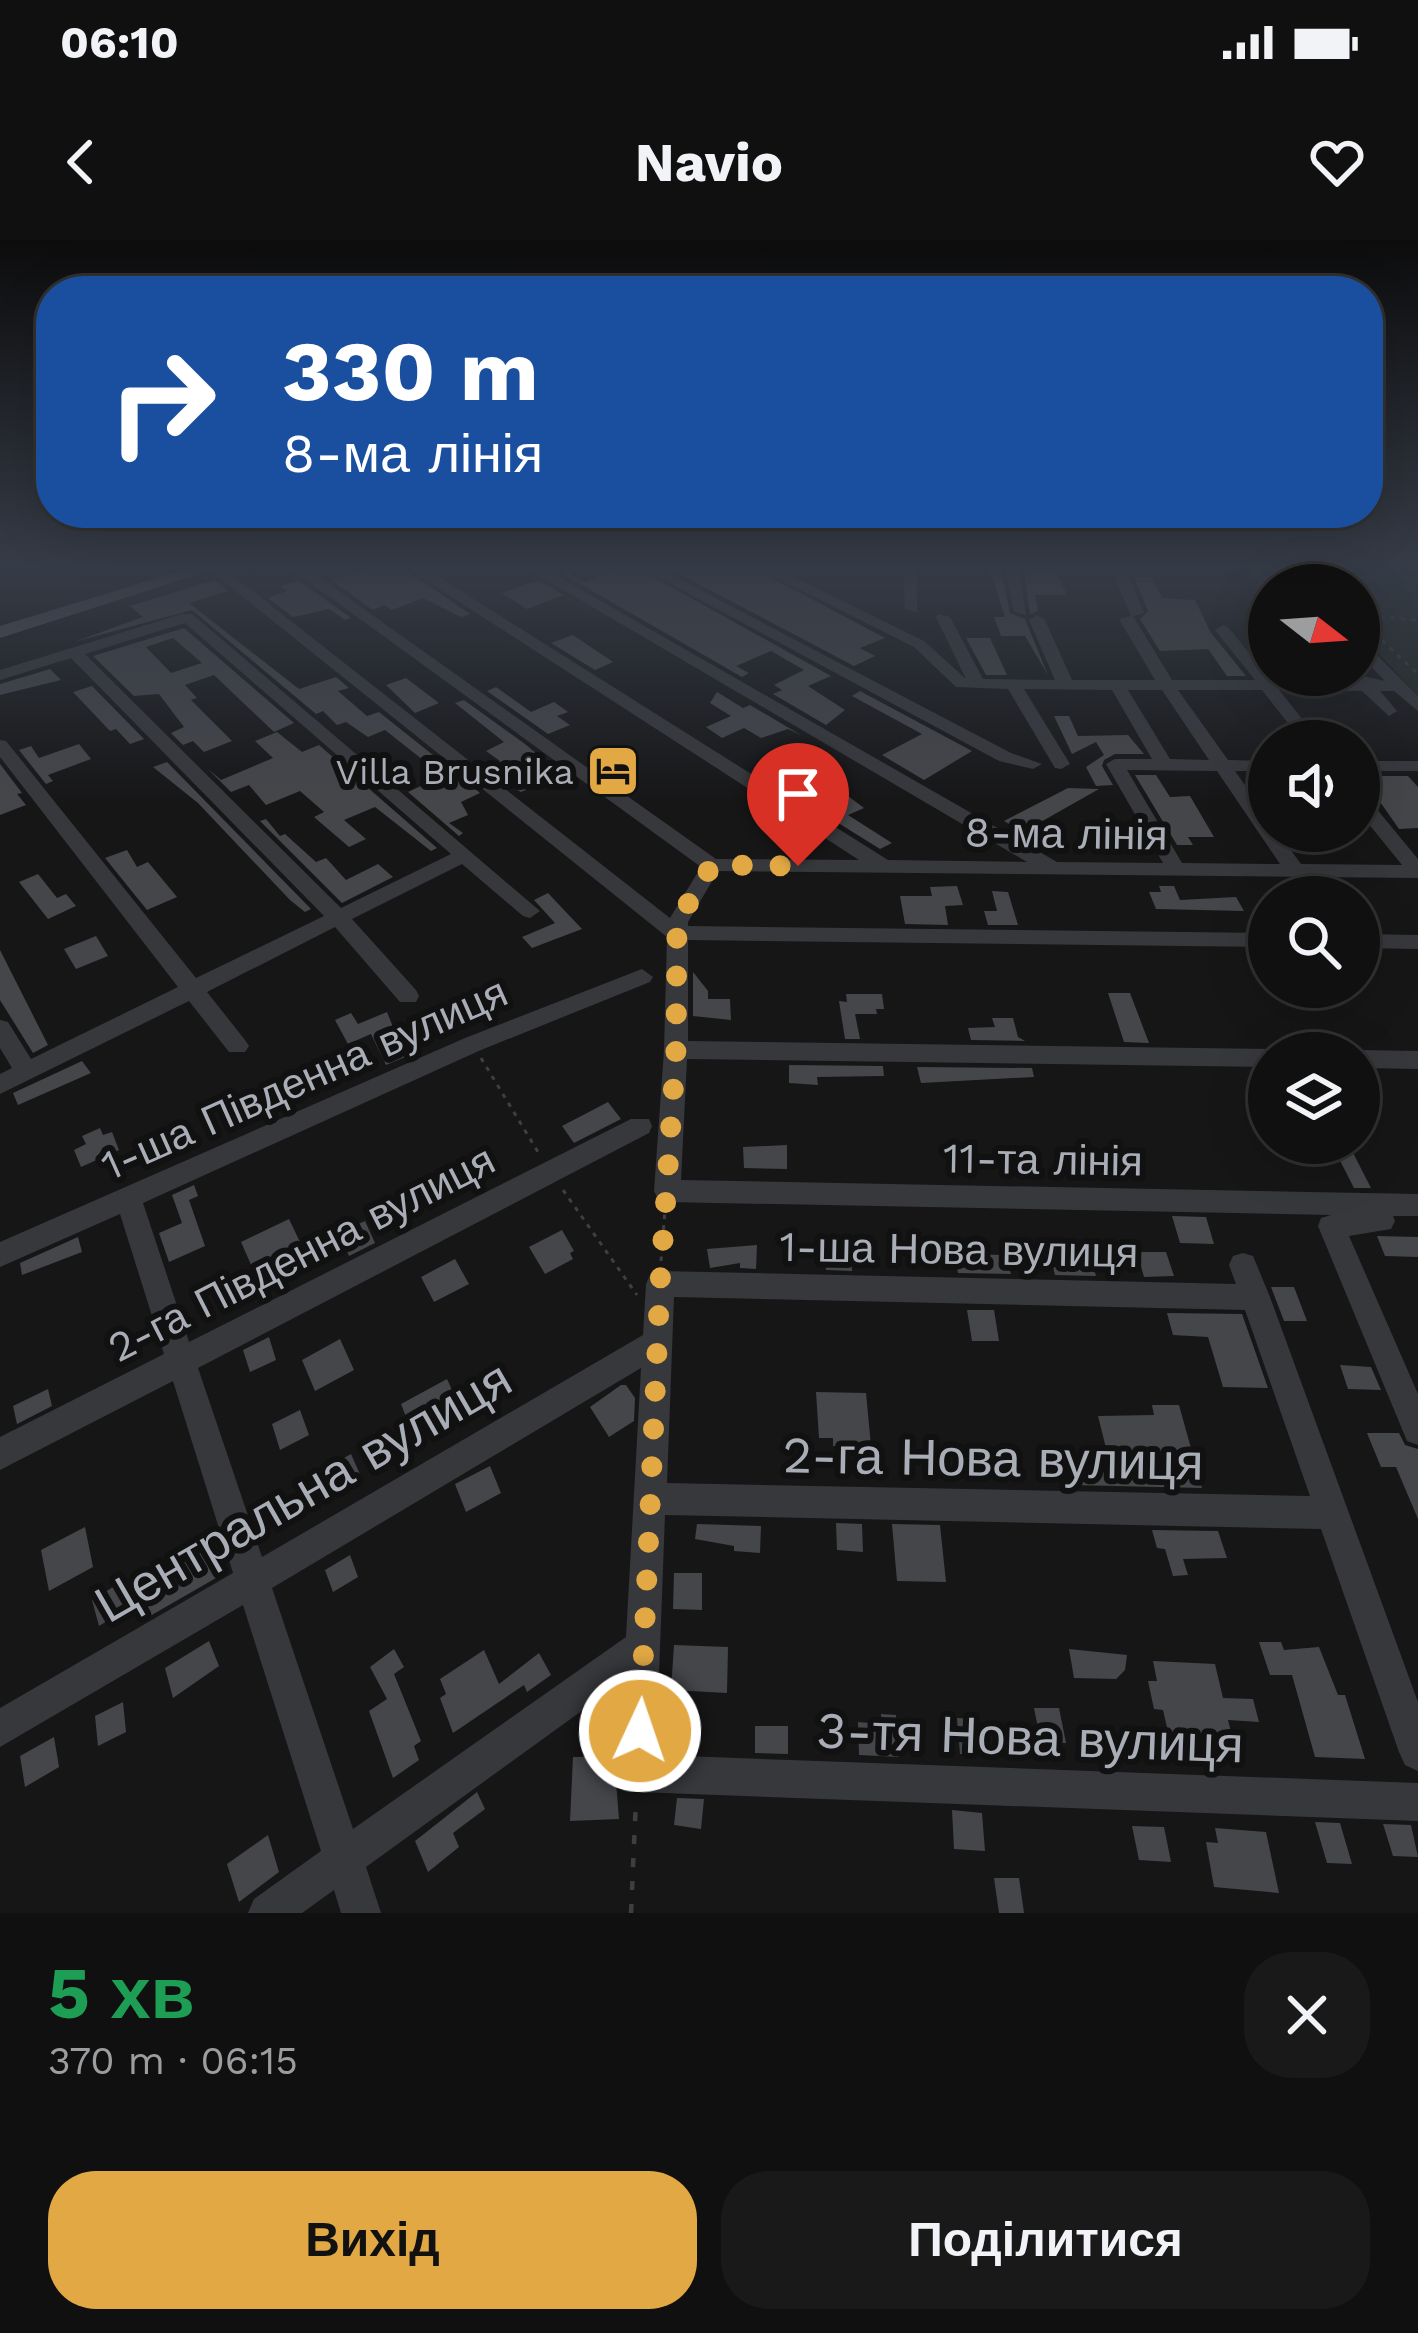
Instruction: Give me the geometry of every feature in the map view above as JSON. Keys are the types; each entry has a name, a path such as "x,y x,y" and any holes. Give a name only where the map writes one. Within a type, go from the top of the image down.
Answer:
{"street":[{"path":"0,675 93,646"},
{"path":"222,646 530,911"},
{"path":"311,646 676,934 1248,940"},
{"path":"406,646 712,865 683,909 676,934 676,1050 667,1191"},
{"path":"536,646 883,867"},
{"path":"668,646 1053,868"},
{"path":"795,646 1005,757 1033,764"},
{"path":"922,646 969,684 1248,685"},
{"path":"954,646 969,684"},
{"path":"1045,646 1065,683"},
{"path":"1147,646 1166,684 1295,871"},
{"path":"74,652 339,918 408,996"},
{"path":"1380,666 1418,706"},
{"path":"1116,683 1164,765"},
{"path":"1380,683 1400,686"},
{"path":"1013,684 1060,764"},
{"path":"1274,696 1294,720"},
{"path":"1376,696 1390,711"},
{"path":"0,745 236,1046"},
{"path":"1177,871 1115,764 1248,766"},
{"path":"1380,766 1418,766"},
{"path":"1380,826 1418,872"},
{"path":"0,1085 466,854"},
{"name":"8-ма лінія","path":"712,865 1418,872"},
{"path":"1380,941 1418,942"},
{"name":"1-ша Південна вулиця","path":"0,1255 472,1044 642,977"},
{"path":"0,1028 26,1072"},
{"path":"676,1050 1248,1058"},
{"path":"1380,1059 1418,1060"},
{"name":"2-га Південна вулиця","path":"0,1454 640,1126"},
{"name":"11-та лінія","path":"667,1191 1418,1205"},
{"path":"128,1198 361,1913"},
{"path":"1418,1221 1352,1220 1331,1226 1418,1430"},
{"path":"1243,1265 1418,1752"},
{"path":"637,1773 660,1284"},
{"name":"1-ша Нова вулиця","path":"660,1284 1256,1297"},
{"name":"Центральна вулиця","path":"0,1729 658,1342"},
{"name":"2-га Нова вулиця","path":"651,1499 1333,1513"},
{"path":"268,1913 644,1645"},
{"name":"3-тя Нова вулиця","path":"637,1773 1418,1802"}],"path":[{"path":"1389,646 1418,674"},
{"path":"660,1284 667,1191"},
{"path":"631,1913 637,1773"}],"shaded area":[{"path":"1380,646 1418,646 1418,696 1380,655"}],"building":[{"path":"125,646 149,646 171,673 202,663 182,646 205,646 294,723 274,732 214,675 185,685 197,698 191,700 232,741 204,752 193,741 183,745 171,733 184,727 159,694 134,696 93,656"},
{"path":"235,646 244,646 299,689 336,677 349,688 338,691 367,716 379,712 433,755 423,760 385,730 368,737 346,722 337,725 323,711 316,714"},
{"path":"556,646 589,646 613,662 595,670"},
{"path":"688,646 777,646 831,676 808,686 845,710 826,725 773,694 782,690 774,685 804,670 771,651 736,666 749,673 742,677"},
{"path":"816,646 865,646 860,648 875,656 854,666"},
{"path":"970,646 994,646 1007,675 986,675"},
{"path":"1157,646 1222,646 1246,676 1227,676 1208,649 1160,651"},
{"path":"50,669 61,680 0,695 0,684"},
{"path":"406,678 439,703 415,713 386,685"},
{"path":"92,686 144,739 130,744 116,729 110,731 73,692"},
{"path":"496,687 531,712 554,702 568,712 557,716 570,725 548,734 487,691"},
{"path":"860,691 972,751 924,780 882,755 922,734 852,696"},
{"path":"717,692 801,735 788,729 761,738 744,728 722,738 706,727 731,716 710,703"},
{"path":"464,700 561,774 521,792 503,782 485,768 500,761 486,751 504,742 455,703"},
{"path":"1054,716 1069,716 1078,736 1128,735 1144,754 1115,754 1104,760 1102,766 1113,785 1096,786 1086,767 1104,755 1096,742 1072,754"},
{"path":"277,732 302,752 319,745 437,848 431,851 375,807 344,820 366,839 349,847 314,817 324,812 300,791 266,805 249,785 231,792 207,768 221,780 273,758 255,741"},
{"path":"79,744 91,759 48,775 53,781 46,784 19,750 31,746 39,758"},
{"path":"167,762 311,909 305,912 290,900 198,803 153,767"},
{"path":"0,764 26,805 0,815"},
{"path":"453,771 480,793 461,802 468,815 449,823 463,833 459,836 408,792"},
{"path":"790,773 827,797 840,790 864,808 848,815 892,843 880,849 771,781"},
{"path":"1135,775 1156,775 1170,797 1190,796 1214,837 1188,837 1193,845 1177,845"},
{"path":"1380,776 1408,776 1418,787 1418,828 1399,829 1380,802"},
{"path":"1068,788 1099,789 1023,832 1004,821"},
{"path":"266,819 280,836 285,834 316,862 326,858 346,880 378,864 393,877 342,903 260,821"},
{"path":"127,850 137,867 148,862 177,897 147,910 105,858"},
{"path":"38,874 57,898 66,894 76,906 48,919 19,882"},
{"path":"957,886 963,905 945,906 948,925 905,924 900,896 932,896 930,887"},
{"path":"1159,886 1174,886 1180,900 1236,897 1244,911 1156,909 1149,892 1161,892"},
{"path":"992,891 1008,892 1018,925 988,925 984,911 997,911"},
{"path":"548,893 582,929 532,948 522,937 555,923 534,900"},
{"path":"96,936 108,956 76,969 64,949"},
{"path":"0,950 48,1045 33,1053 0,1000"},
{"path":"693,972 708,991 708,999 730,999 731,1020 693,1016"},
{"path":"1108,993 1130,993 1149,1043 1124,1042"},
{"path":"846,994 882,994 884,1009 876,1009 877,1014 855,1014 860,1039 845,1039 839,1001 847,1002"},
{"path":"387,1012 405,1057 386,1065 371,1034 348,1044 335,1020 351,1013 358,1024"},
{"path":"992,1018 1013,1018 1018,1037 1025,1041 971,1040 968,1028 995,1027"},
{"path":"82,1061 91,1073 18,1105 13,1093"},
{"path":"789,1065 883,1066 884,1076 817,1077 818,1085 789,1083"},
{"path":"917,1067 1032,1068 1034,1077 921,1083"},
{"path":"608,1102 621,1119 574,1143 562,1126"},
{"path":"100,1128 103,1135 112,1132 119,1150 81,1167 74,1150 86,1144 82,1136"},
{"path":"787,1145 787,1169 744,1168 743,1147"},
{"path":"1342,1164 1359,1164 1371,1188 1354,1188"},
{"path":"194,1185 198,1196 189,1200 205,1246 169,1262 159,1233 182,1223 172,1195"},
{"path":"1172,1216 1206,1217 1214,1244 1180,1243"},
{"path":"289,1219 300,1242 290,1248 294,1256 271,1267 268,1259 252,1267 241,1242"},
{"path":"365,1221 375,1243 349,1256 340,1232"},
{"path":"562,1230 574,1251 570,1253 573,1259 545,1274 529,1247"},
{"path":"1377,1236 1418,1237 1418,1257 1385,1256"},
{"path":"78,1237 82,1252 22,1275 20,1263"},
{"path":"824,1243 850,1243 852,1271 826,1270"},
{"path":"757,1245 756,1269 740,1268 740,1263 710,1268 707,1249"},
{"path":"1087,1246 1096,1276 1055,1275 1048,1247"},
{"path":"1137,1252 1166,1252 1174,1276 1144,1277"},
{"path":"955,1254 1005,1255 1011,1274 958,1273"},
{"path":"455,1259 469,1284 434,1302 421,1277"},
{"path":"1271,1287 1294,1287 1307,1321 1284,1321"},
{"path":"967,1310 994,1310 999,1341 972,1341"},
{"path":"1167,1313 1242,1314 1268,1388 1223,1387 1208,1337 1173,1335"},
{"path":"269,1337 276,1360 250,1372 243,1350"},
{"path":"340,1339 354,1370 315,1391 302,1360"},
{"path":"1340,1365 1371,1367 1381,1390 1348,1389"},
{"path":"447,1379 463,1414 415,1440 401,1404"},
{"path":"621,1385 635,1398 634,1421 609,1437 590,1407"},
{"path":"48,1389 52,1406 17,1424 13,1406"},
{"path":"816,1392 866,1393 871,1446 833,1446 833,1438 819,1438"},
{"path":"1152,1405 1179,1405 1202,1488 1071,1485 1066,1462 1100,1461 1099,1456 1108,1456 1098,1416 1154,1415"},
{"path":"300,1410 309,1435 280,1450 272,1424"},
{"path":"1367,1433 1399,1433 1405,1445 1418,1449 1418,1519 1396,1467 1381,1467"},
{"path":"351,1454 363,1481 328,1502 316,1474"},
{"path":"490,1466 501,1493 466,1512 455,1484"},
{"path":"836,1523 862,1524 863,1552 837,1550"},
{"path":"697,1524 761,1526 760,1553 695,1539"},
{"path":"892,1524 940,1525 946,1582 897,1581"},
{"path":"85,1527 93,1567 49,1591 41,1550"},
{"path":"1152,1530 1218,1531 1227,1558 1183,1559 1188,1575 1173,1576 1165,1549 1157,1548"},
{"path":"207,1549 216,1578 150,1616 142,1587"},
{"path":"350,1555 358,1577 333,1592 325,1570"},
{"path":"674,1573 702,1573 702,1610 673,1609"},
{"path":"118,1584 125,1610 99,1626 92,1600"},
{"path":"209,1641 219,1666 173,1698 165,1668"},
{"path":"1259,1642 1281,1642 1284,1650 1319,1647 1338,1695 1345,1695 1365,1759 1315,1757 1292,1675 1270,1675"},
{"path":"674,1645 728,1647 727,1693 671,1690"},
{"path":"394,1649 404,1667 394,1674 421,1741 414,1746 419,1760 393,1778 369,1711 387,1699 370,1667"},
{"path":"1069,1649 1127,1655 1125,1670 1116,1679 1074,1678"},
{"path":"484,1650 499,1684 539,1653 551,1675 527,1692 524,1685 453,1733 440,1698 446,1694 440,1679"},
{"path":"1153,1661 1215,1664 1223,1698 1253,1699 1259,1722 1228,1720 1232,1736 1168,1732 1163,1710 1154,1709 1148,1681 1157,1681"},
{"path":"123,1702 126,1732 98,1746 95,1716"},
{"path":"1034,1708 1059,1708 1066,1743 1041,1743"},
{"path":"881,1714 896,1715 899,1757 859,1755 858,1722 882,1724"},
{"path":"957,1718 978,1719 981,1755 960,1754"},
{"path":"755,1726 788,1726 788,1754 755,1753"},
{"path":"54,1737 59,1767 25,1787 20,1756"},
{"path":"614,1756 619,1819 570,1821 573,1757"},
{"path":"477,1792 485,1809 453,1833 459,1847 428,1872 415,1841"},
{"path":"677,1798 704,1799 701,1829 674,1825"},
{"path":"952,1810 982,1813 985,1851 954,1849"},
{"path":"1315,1822 1340,1823 1352,1864 1327,1863"},
{"path":"1383,1824 1411,1825 1418,1857 1393,1856"},
{"path":"1132,1826 1164,1827 1171,1862 1139,1860"},
{"path":"1215,1828 1266,1832 1279,1893 1214,1887 1206,1842 1218,1843"},
{"path":"268,1835 279,1872 239,1902 227,1864"},
{"path":"994,1878 1019,1878 1024,1913 999,1913"}],"place":[{"name":"Villa Brusnika","path":"613,771"}],"route":[{"path":"640,1731 660,1284 676,1050 677,922 712,865 798,866"}]}
